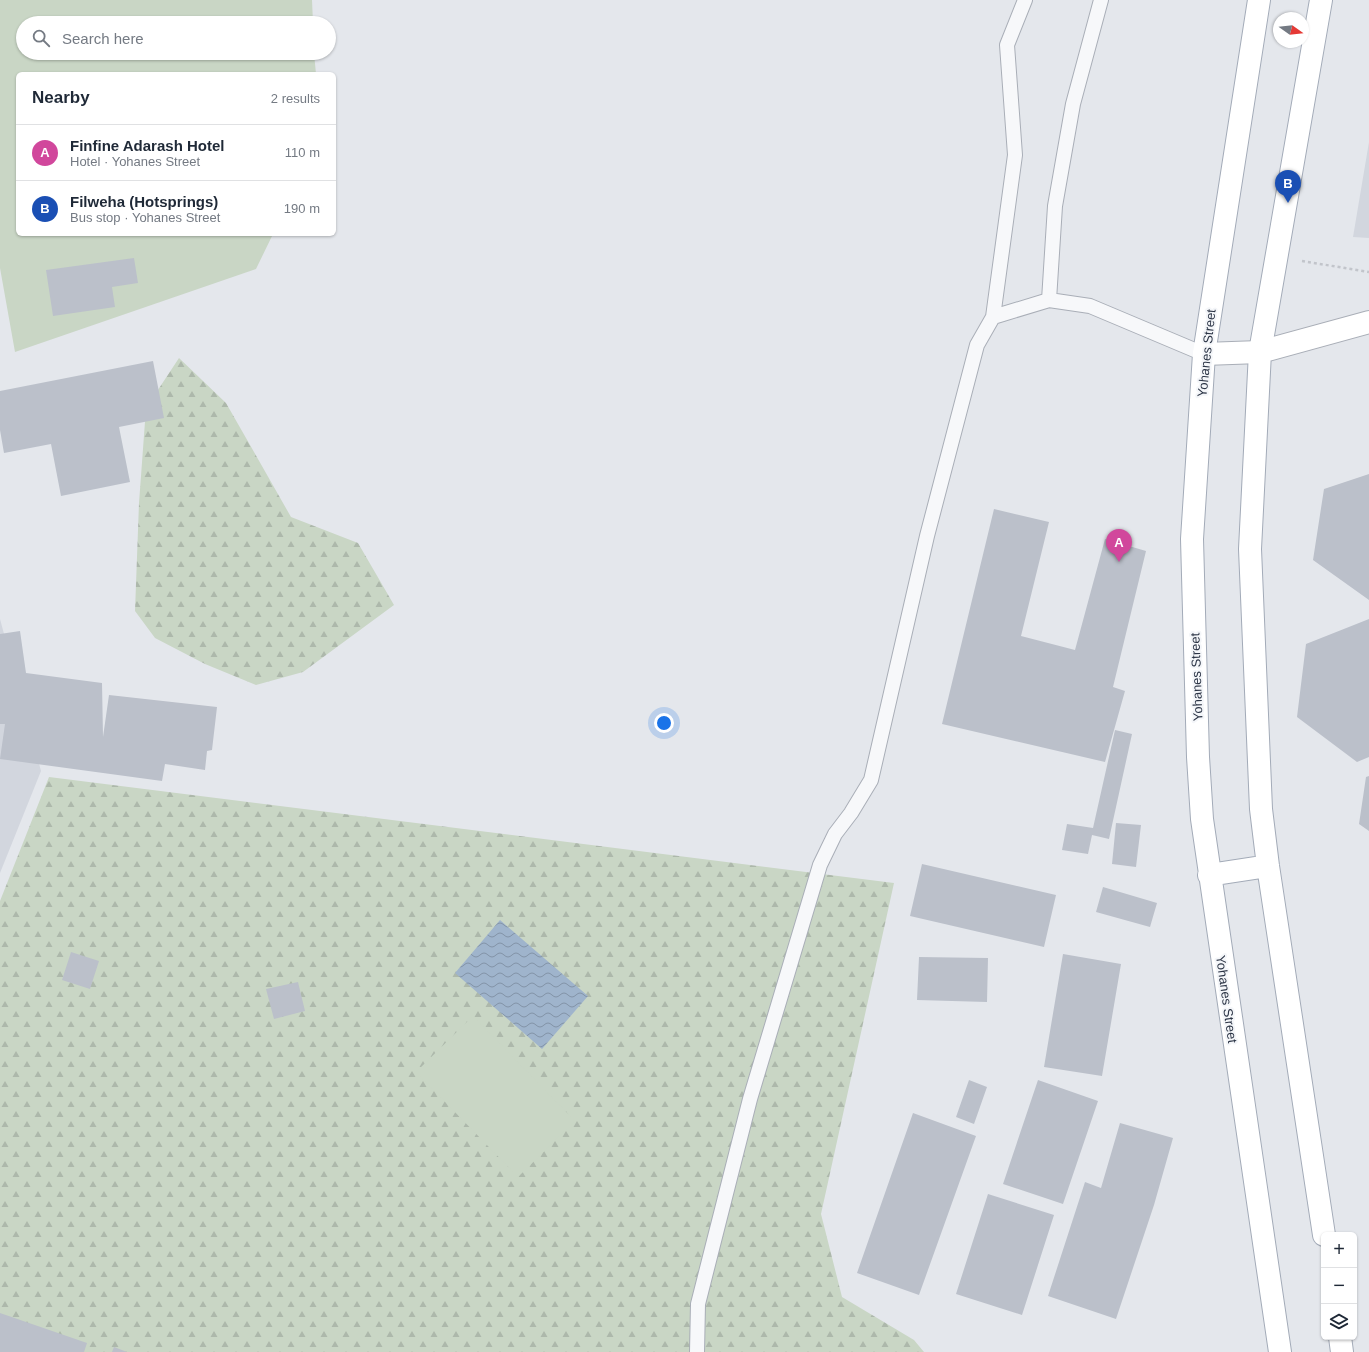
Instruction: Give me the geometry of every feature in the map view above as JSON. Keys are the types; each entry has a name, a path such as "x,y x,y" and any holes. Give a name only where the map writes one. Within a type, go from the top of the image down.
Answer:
{"main road":[{"name":"Yohanes Street","path":"1259,0 1204,354 1192,539 1198,757 1202,819 1280,1352"},
{"path":"1321,0 1260,352 1250,549 1261,809 1268,866 1324,1232"},
{"path":"1204,354 1260,352 1369,322"},
{"path":"1209,875 1268,866"},
{"path":"1340,1340 1342,1352"}],"lane":[{"path":"697,1352 698,1304 750,1099 820,865 835,834 851,813 871,780 927,536 977,344 993,317 1015,155 1007,45 1025,0"},
{"path":"1049,300 1055,206 1073,104 1101,0"},
{"path":"993,317 1049,300 1090,306 1204,354"}],"path":[{"path":"1296,260 1369,272"}],"shaded area":[{"path":"1369,142 1369,238 1353,237"},
{"path":"0,619 41,771 0,873"}],"green space":[{"path":"0,0 312,0 313,16 16,16 16,60 315,60 316,72 16,72 16,236 272,236 256,269 15,352 0,268"},
{"path":"179,358 226,403 291,517 358,543 394,605 303,672 256,685 205,664 155,638 135,611 139,503 146,408"},
{"path":"49,777 894,883 821,1214 842,1297 914,1340 924,1352 0,1352 0,901"},
{"path":"473,1016 575,1121 518,1177 416,1072"}],"water":[{"path":"500,920 588,996 542,1049 455,973"}],"building":[{"path":"134,258 138,283 112,287 115,307 53,316 46,270"},
{"path":"153,361 164,418 119,427 130,482 61,496 51,444 4,453 0,430 0,391"},
{"path":"1369,474 1369,600 1313,560 1324,489"},
{"path":"994,509 1049,522 1021,636 1075,650 1105,539 1146,551 1113,687 1125,691 1105,762 942,724"},
{"path":"1369,619 1369,757 1357,762 1297,717 1306,644"},
{"path":"20,631 26,673 102,683 103,737 109,695 217,707 212,750 207,751 205,770 165,764 162,781 0,759 5,724 0,724 0,634"},
{"path":"1115,730 1132,734 1109,839 1092,835 1088,854 1062,850 1067,824 1093,828"},
{"path":"1369,776 1369,831 1359,824 1366,777"},
{"path":"1116,823 1141,825 1136,867 1112,864"},
{"path":"922,864 1056,895 1044,947 910,916"},
{"path":"1103,887 1157,903 1150,927 1096,912"},
{"path":"71,952 99,961 90,989 62,980"},
{"path":"1063,954 1121,964 1102,1076 1044,1067"},
{"path":"919,957 988,958 987,1002 917,1000"},
{"path":"298,982 305,1011 274,1019 266,989"},
{"path":"969,1080 987,1087 974,1124 956,1117"},
{"path":"1038,1080 1098,1101 1063,1204 1003,1184"},
{"path":"913,1113 976,1136 919,1295 857,1273"},
{"path":"1120,1123 1173,1138 1154,1205 1116,1319 1048,1296 1085,1182 1101,1188"},
{"path":"988,1194 1054,1215 1022,1315 956,1294"},
{"path":"0,1313 87,1343 84,1352 0,1352"},
{"path":"114,1347 127,1352 112,1352"}],"place":[{"name":"Filweha (Hotsprings)","path":"1288,203"},
{"name":"Finfine Adarash Hotel","path":"1119,562"}]}
